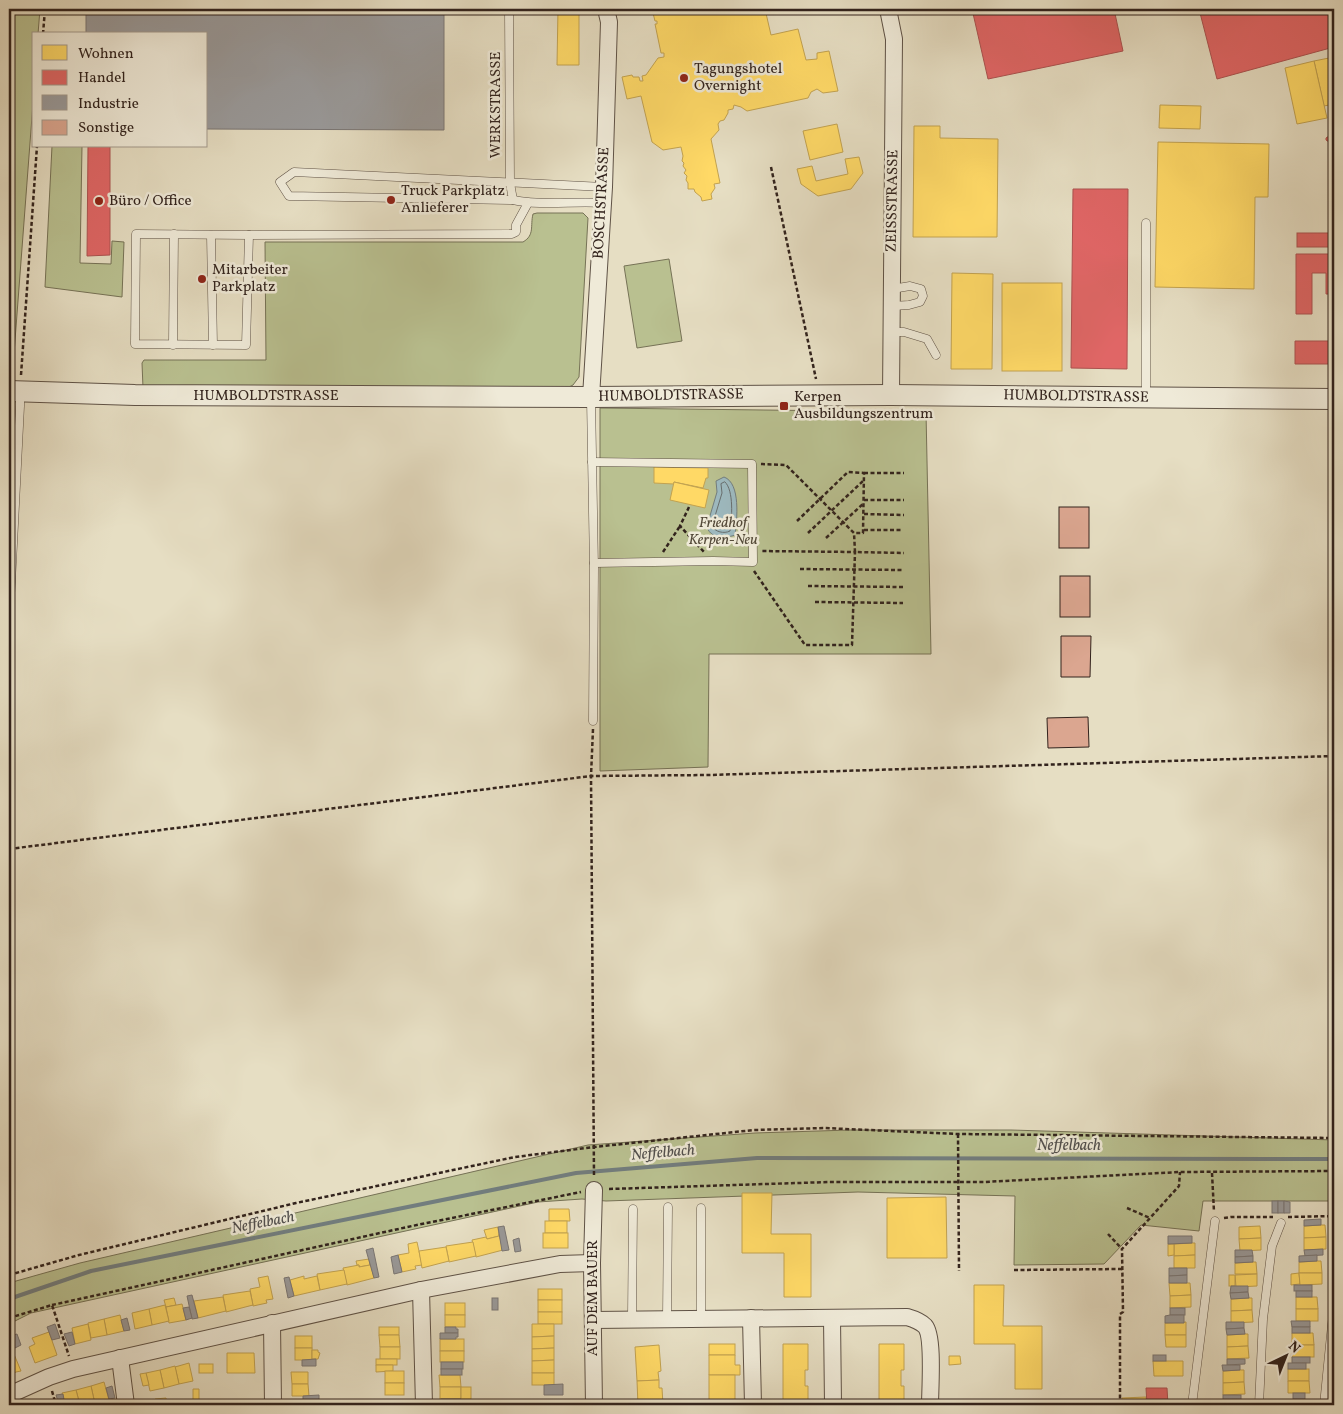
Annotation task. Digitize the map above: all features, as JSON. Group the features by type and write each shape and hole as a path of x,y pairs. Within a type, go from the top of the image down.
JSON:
{"street":[{"name":"BOSCHSTRASSE","path":"592,397 603,195 608,22 606,9"},
{"name":"ZEISSSTRASSE","path":"888,9 894,39 891,394"},
{"name":"HUMBOLDTSTRASSE","path":"14,392 145,395 592,397 891,394 1334,400"},
{"name":"AUF DEM BAUER","path":"594,1190 592,1263 594,1405"},
{"path":"9,1395 73,1369 272,1323 421,1290 560,1264 592,1263"},
{"path":"421,1290 424,1405"},
{"path":"593,1320 907,1317 917,1321 928,1332 930,1349 930,1405"},
{"path":"751,1318 753,1405"},
{"path":"832,1318 833,1405"},
{"path":"272,1323 273,1405"},
{"path":"120,1358 126,1405"}],"lane":[{"name":"WERKSTRASSE","path":"509,9 510,183 513,200"},
{"path":"294,172 510,183 603,195 580,201 528,203 513,200 289,196 280,182 294,172"},
{"path":"249,235 246,345 135,344 136,234 512,234 516,232 516,225 528,203"},
{"path":"1146,223 1146,398"},
{"path":"173,345 174,234"},
{"path":"211,235 213,345"},
{"path":"892,289 916,287 921,289 923,296 920,302 910,305 892,306"},
{"path":"891,332 904,332 926,339 936,355"},
{"path":"9,622 20,406 14,392"},
{"path":"592,397 593,721"},
{"path":"592,462 752,464 753,562 656,561 594,563"},
{"path":"668,1207 668,1319"},
{"path":"700,1319 701,1208"},
{"path":"632,1209 632,1319"},
{"path":"1192,1405 1215,1221"},
{"path":"1259,1405 1263,1319 1272,1246 1281,1223"},
{"path":"1324,1405 1334,1305"}],"path":[{"path":"44,32 45,9"},
{"path":"14,392 24,314 37,148"},
{"path":"772,167 819,394"},
{"path":"752,464 786,465 854,533 852,645 805,645 753,570 753,562"},
{"path":"797,520 848,472 904,473"},
{"path":"864,473 864,530"},
{"path":"808,533 864,480"},
{"path":"826,538 864,501 904,500"},
{"path":"656,561 680,526 689,507"},
{"path":"864,514 904,515"},
{"path":"680,526 713,561"},
{"path":"854,533 863,533 864,530 903,530"},
{"path":"752,551 904,553"},
{"path":"800,569 903,570"},
{"path":"808,586 903,587"},
{"path":"815,602 903,603"},
{"path":"593,721 595,1164"},
{"path":"9,849 592,776 719,775 1334,756"},
{"path":"9,1275 79,1255 296,1203 515,1157 754,1130 824,1128 958,1135 1334,1138"},
{"path":"958,1135 959,1271"},
{"path":"1120,1405 1120,1314 1123,1312 1122,1249 1179,1186 1180,1172"},
{"path":"1212,1172 1215,1221"},
{"path":"1127,1208 1150,1218"},
{"path":"1108,1234 1122,1249"},
{"path":"1014,1270 1122,1269"},
{"path":"9,1318 52,1305 73,1369"}],"green space":[{"path":"9,9 40,9 38,32 32,32 32,116 12,380 9,381"},
{"path":"52,148 82,148 80,263 111,264 112,241 124,242 122,297 45,287"},
{"path":"583,213 588,218 579,377 573,385 563,390 143,388 142,363 144,360 266,360 265,242 523,242 531,233 533,214"},
{"path":"669,259 682,341 637,348 624,266"},
{"name":"Friedhof Kerpen-Neu","path":"600,408 926,412 931,654 709,654 708,767 600,771"},
{"path":"850,1130 1011,1130 1334,1140 1334,1201 1203,1201 1199,1231 1141,1225 1104,1264 1014,1265 1015,1196 858,1192 606,1201 582,1199 538,1202 31,1313 9,1324 9,1283 80,1263 588,1145 755,1133"}],"water":[{"path":"724,477 733,486 737,512 735,535 722,537 711,533 707,526 717,492 716,481"}],"building: Wohnen":[{"path":"558,9 579,9 579,65 557,65"},
{"path":"652,9 765,9 771,35 798,29 806,60 817,59 817,53 829,51 838,91 823,93 817,89 811,92 808,98 747,111 734,105 733,109 728,110 724,120 720,121 718,124 719,130 711,139 720,183 714,184 715,188 711,194 712,199 702,201 694,189 688,189 681,147 663,150 652,142 641,96 627,99 622,77 632,75 633,77 639,77 640,81 643,81 642,76 646,75 658,58 664,57 664,53 661,53 655,24 657,24 657,21 655,21"},
{"path":"1334,57 1334,104 1324,106 1314,61"},
{"path":"1314,61 1327,118 1297,124 1285,68"},
{"path":"1160,105 1201,106 1200,129 1159,128"},
{"path":"837,124 843,152 810,160 803,131"},
{"path":"914,126 940,126 940,138 998,139 997,237 913,237"},
{"path":"1158,142 1269,144 1268,197 1255,197 1254,289 1155,287"},
{"path":"859,157 863,173 851,189 818,196 801,184 797,169 812,166 816,181 848,174 845,159"},
{"path":"952,273 993,274 992,369 951,369"},
{"path":"1002,283 1062,283 1062,371 1002,371"},
{"path":"654,467 708,468 708,478 706,478 703,488 674,482 674,484 654,483"},
{"path":"674,482 709,490 705,508 670,500"},
{"path":"742,1193 772,1193 771,1234 811,1234 811,1297 784,1297 784,1253 742,1253"},
{"path":"946,1197 947,1258 887,1258 887,1198"},
{"path":"549,1209 569,1209 570,1221 549,1221"},
{"path":"545,1221 567,1221 567,1233 545,1233"},
{"path":"1325,1225 1326,1237 1304,1238 1304,1226"},
{"path":"1260,1226 1261,1238 1239,1239 1239,1227"},
{"path":"498,1227 499,1236 487,1239 484,1230"},
{"path":"543,1233 568,1233 568,1248 543,1248"},
{"path":"499,1234 503,1250 476,1257 472,1240 486,1237 487,1239 499,1236"},
{"path":"1326,1237 1326,1249 1304,1250 1304,1238"},
{"path":"1261,1238 1261,1250 1240,1251 1239,1239"},
{"path":"417,1242 422,1265 415,1266 416,1269 402,1272 398,1255 409,1253 408,1244"},
{"path":"473,1242 476,1256 449,1262 446,1246"},
{"path":"1195,1243 1195,1255 1174,1256 1174,1244"},
{"path":"1168,1244 1174,1244 1174,1255 1168,1256"},
{"path":"446,1247 449,1261 422,1268 419,1251"},
{"path":"1195,1255 1195,1268 1174,1268 1174,1256"},
{"path":"369,1259 370,1265 359,1267 357,1265 356,1261"},
{"path":"1321,1261 1322,1273 1299,1273 1299,1262"},
{"path":"370,1262 374,1278 347,1285 343,1268 370,1265"},
{"path":"1256,1262 1257,1274 1235,1274 1235,1263"},
{"path":"344,1270 347,1284 320,1290 317,1274"},
{"path":"1299,1273 1300,1284 1291,1285 1291,1274"},
{"path":"1299,1273 1322,1273 1322,1284 1300,1285"},
{"path":"1257,1274 1257,1286 1236,1287 1235,1275"},
{"path":"1229,1275 1235,1275 1235,1286 1229,1286"},
{"path":"268,1276 273,1299 266,1300 267,1303 253,1306 250,1289 260,1287 258,1278"},
{"path":"304,1276 304,1279 317,1276 320,1290 294,1296 290,1280"},
{"path":"1169,1283 1190,1283 1191,1295 1170,1296"},
{"path":"974,1285 1004,1285 1003,1326 1042,1326 1042,1389 1015,1389 1015,1344 974,1344"},
{"path":"538,1289 562,1289 562,1300 538,1300"},
{"path":"250,1291 253,1305 226,1312 223,1295"},
{"path":"1191,1295 1191,1307 1170,1308 1170,1296"},
{"path":"223,1297 226,1311 198,1318 194,1301"},
{"path":"1296,1297 1317,1297 1318,1309 1296,1309"},
{"path":"174,1298 176,1305 166,1307 164,1300"},
{"path":"1252,1298 1252,1310 1231,1311 1231,1299"},
{"path":"538,1300 562,1300 562,1312 538,1312"},
{"path":"445,1303 465,1303 465,1315 445,1315"},
{"path":"182,1304 186,1320 169,1323 166,1307"},
{"path":"165,1305 169,1321 152,1325 149,1309"},
{"path":"149,1309 152,1325 135,1329 132,1313"},
{"path":"1296,1309 1318,1309 1318,1321 1296,1321"},
{"path":"1252,1310 1253,1322 1231,1323 1231,1311"},
{"path":"538,1312 562,1312 562,1324 538,1324"},
{"path":"120,1315 124,1331 107,1335 104,1319"},
{"path":"445,1315 465,1315 465,1327 445,1327"},
{"path":"104,1319 107,1335 91,1338 88,1323"},
{"path":"1186,1322 1186,1335 1165,1335 1165,1323"},
{"path":"88,1324 91,1340 75,1344 72,1328"},
{"path":"532,1324 554,1324 554,1336 532,1337"},
{"path":"379,1327 399,1327 399,1335 379,1335"},
{"path":"49,1332 57,1355 35,1363 29,1347 35,1344 32,1338"},
{"path":"1292,1333 1313,1333 1314,1345 1292,1345"},
{"path":"1248,1334 1248,1346 1227,1347 1227,1335"},
{"path":"379,1335 399,1335 400,1347 380,1347"},
{"path":"1165,1335 1186,1335 1186,1347 1166,1347"},
{"path":"295,1336 312,1336 312,1348 295,1348"},
{"path":"554,1336 554,1348 532,1349 532,1337"},
{"path":"440,1339 464,1339 464,1351 440,1351"},
{"path":"709,1344 735,1344 735,1355 709,1355"},
{"path":"783,1344 808,1344 808,1370 805,1370 805,1386 808,1386 808,1405 783,1405"},
{"path":"879,1344 904,1344 904,1370 901,1370 901,1386 904,1386 904,1405 879,1405"},
{"path":"659,1345 661,1371 658,1372 659,1380 637,1381 635,1347"},
{"path":"1292,1345 1314,1345 1314,1357 1292,1357"},
{"path":"1248,1346 1249,1358 1227,1359 1227,1347"},
{"path":"11,1347 21,1371 9,1376 9,1348"},
{"path":"380,1347 400,1347 400,1359 380,1359"},
{"path":"295,1348 312,1348 312,1360 295,1360"},
{"path":"554,1348 554,1360 532,1361 532,1349"},
{"path":"312,1350 318,1350 320,1353 318,1359 312,1359"},
{"path":"440,1351 464,1351 464,1362 440,1362"},
{"path":"227,1353 254,1353 255,1373 227,1373"},
{"path":"709,1355 735,1355 735,1365 740,1365 740,1375 709,1375"},
{"path":"949,1356 960,1356 961,1364 949,1365"},
{"path":"376,1359 397,1359 397,1365 376,1365"},
{"path":"554,1360 554,1373 532,1373 532,1361"},
{"path":"1153,1361 1183,1361 1183,1376 1154,1376"},
{"path":"189,1363 193,1381 179,1384 175,1367"},
{"path":"199,1364 213,1364 213,1373 199,1373"},
{"path":"376,1365 393,1365 393,1371 376,1372"},
{"path":"175,1366 179,1384 164,1388 160,1370"},
{"path":"1288,1369 1309,1369 1309,1381 1288,1381"},
{"path":"160,1370 164,1388 150,1391 146,1373"},
{"path":"1244,1370 1244,1382 1223,1383 1223,1371"},
{"path":"385,1371 404,1371 404,1383 385,1383"},
{"path":"291,1372 308,1372 308,1384 292,1384"},
{"path":"146,1373 149,1385 143,1386 140,1374"},
{"path":"532,1373 554,1373 554,1385 532,1385"},
{"path":"439,1375 460,1375 461,1387 440,1387"},
{"path":"709,1375 735,1375 735,1405 709,1405"},
{"path":"659,1380 659,1388 662,1388 663,1405 638,1405 637,1381"},
{"path":"1288,1381 1309,1381 1310,1393 1288,1393"},
{"path":"104,1382 109,1400 95,1404 91,1386"},
{"path":"1244,1382 1245,1394 1223,1395 1223,1383"},
{"path":"385,1383 404,1383 404,1395 385,1395"},
{"path":"292,1384 308,1384 309,1396 292,1396"},
{"path":"91,1386 95,1404 80,1405 76,1390"},
{"path":"440,1387 461,1387 461,1399 440,1399"},
{"path":"461,1387 471,1387 471,1399 461,1399"},
{"path":"193,1389 199,1389 199,1400 193,1401"},
{"path":"76,1390 80,1405 65,1405 62,1393"},
{"path":"1146,1397 1147,1405 1122,1405 1122,1398"},
{"path":"166,1398 167,1404 155,1405 155,1399"},
{"path":"535,1401 564,1401 564,1405 535,1405"}],"building: Handel":[{"path":"972,9 1114,9 1123,51 988,79"},
{"path":"1199,9 1334,9 1334,47 1217,79"},
{"path":"1329,129 1334,129 1334,152 1329,152 1329,142 1326,140 1329,136"},
{"name":"Büro / Office","path":"88,148 110,148 110,255 87,256"},
{"path":"1073,189 1128,189 1127,369 1071,368"},
{"path":"1297,233 1334,233 1334,247 1297,247"},
{"path":"1296,254 1334,254 1334,294 1326,294 1326,273 1312,273 1312,314 1296,314"},
{"path":"1329,338 1334,338 1334,364 1295,364 1295,341 1329,341"},
{"path":"1146,1388 1167,1388 1168,1405 1147,1405"}],"building: Industrie":[{"path":"86,9 444,9 444,130 208,129 208,32 86,32"},
{"path":"1272,1201 1278,1201 1278,1213 1272,1213"},
{"path":"1278,1201 1284,1201 1284,1213 1278,1213"},
{"path":"1284,1201 1290,1202 1290,1213 1284,1213"},
{"path":"1321,1219 1321,1225 1304,1226 1304,1220"},
{"path":"504,1226 509,1250 502,1251 498,1227"},
{"path":"1168,1236 1192,1236 1192,1243 1168,1244"},
{"path":"519,1238 521,1251 515,1252 513,1240"},
{"path":"373,1248 379,1277 374,1278 366,1250"},
{"path":"1323,1249 1323,1255 1305,1256 1304,1250"},
{"path":"1235,1250 1252,1250 1253,1256 1235,1257"},
{"path":"398,1255 402,1272 394,1274 391,1257"},
{"path":"1317,1255 1317,1261 1299,1262 1299,1256"},
{"path":"1253,1256 1253,1262 1235,1263 1235,1257"},
{"path":"1169,1268 1187,1268 1187,1275 1169,1276"},
{"path":"1187,1275 1187,1283 1169,1283 1169,1276"},
{"path":"289,1277 294,1296 288,1298 284,1278"},
{"path":"1294,1285 1312,1285 1312,1291 1294,1291"},
{"path":"1231,1286 1248,1286 1248,1292 1230,1293"},
{"path":"1296,1291 1312,1291 1312,1297 1296,1297"},
{"path":"1248,1292 1249,1298 1231,1299 1230,1293"},
{"path":"192,1295 198,1318 192,1319 187,1296"},
{"path":"492,1298 498,1298 498,1310 492,1310"},
{"path":"189,1307 192,1318 186,1320 183,1308"},
{"path":"1170,1308 1185,1308 1185,1315 1170,1315"},
{"path":"1184,1315 1184,1323 1165,1323 1165,1316"},
{"path":"127,1318 130,1330 124,1331 121,1320"},
{"path":"1291,1321 1310,1321 1310,1327 1292,1327"},
{"path":"1226,1322 1244,1322 1244,1328 1226,1329"},
{"path":"55,1324 60,1338 52,1340 47,1327"},
{"path":"445,1327 456,1327 458,1333 445,1333"},
{"path":"1292,1327 1310,1327 1310,1333 1292,1333"},
{"path":"1244,1328 1245,1334 1227,1335 1226,1329"},
{"path":"72,1332 75,1344 69,1346 64,1334"},
{"path":"440,1333 458,1333 458,1337 456,1339 440,1339"},
{"path":"17,1334 21,1345 15,1348 10,1336"},
{"path":"1153,1355 1166,1355 1166,1361 1153,1361"},
{"path":"1292,1357 1310,1357 1310,1363 1292,1363"},
{"path":"316,1359 316,1366 302,1366 302,1360"},
{"path":"1227,1359 1245,1359 1245,1364 1227,1365"},
{"path":"441,1362 463,1362 463,1369 441,1369"},
{"path":"1288,1363 1306,1363 1306,1369 1288,1369"},
{"path":"1222,1365 1240,1365 1240,1370 1223,1371"},
{"path":"441,1369 462,1369 462,1375 441,1375"},
{"path":"563,1384 563,1395 544,1395 544,1385"},
{"path":"112,1386 115,1398 109,1399 106,1388"},
{"path":"1293,1393 1305,1393 1305,1399 1293,1399"},
{"path":"63,1394 65,1405 59,1405 56,1395"},
{"path":"319,1395 319,1402 303,1402 303,1396"},
{"path":"1223,1395 1241,1395 1241,1401 1223,1401"},
{"path":"441,1399 461,1399 461,1405 440,1405"}],"building: Sonstige":[{"path":"1059,507 1089,507 1089,548 1059,548"},
{"path":"1060,576 1090,576 1090,617 1060,617"},
{"path":"1061,636 1091,636 1090,677 1061,677"},
{"path":"1088,717 1089,747 1048,748 1047,718"}],"waterway":[{"name":"Neffelbach","path":"9,1299 91,1271 576,1173 757,1158 1334,1159"}],"place":[{"name":"Tagungshotel Overnight","path":"684,78"},
{"name":"Truck Parkplatz Anlieferer","path":"391,200"},
{"name":"Büro / Office","path":"99,201"},
{"name":"Mitarbeiter Parkplatz","path":"202,279"},
{"name":"Kerpen Ausbildungszentrum","path":"784,406"}]}
